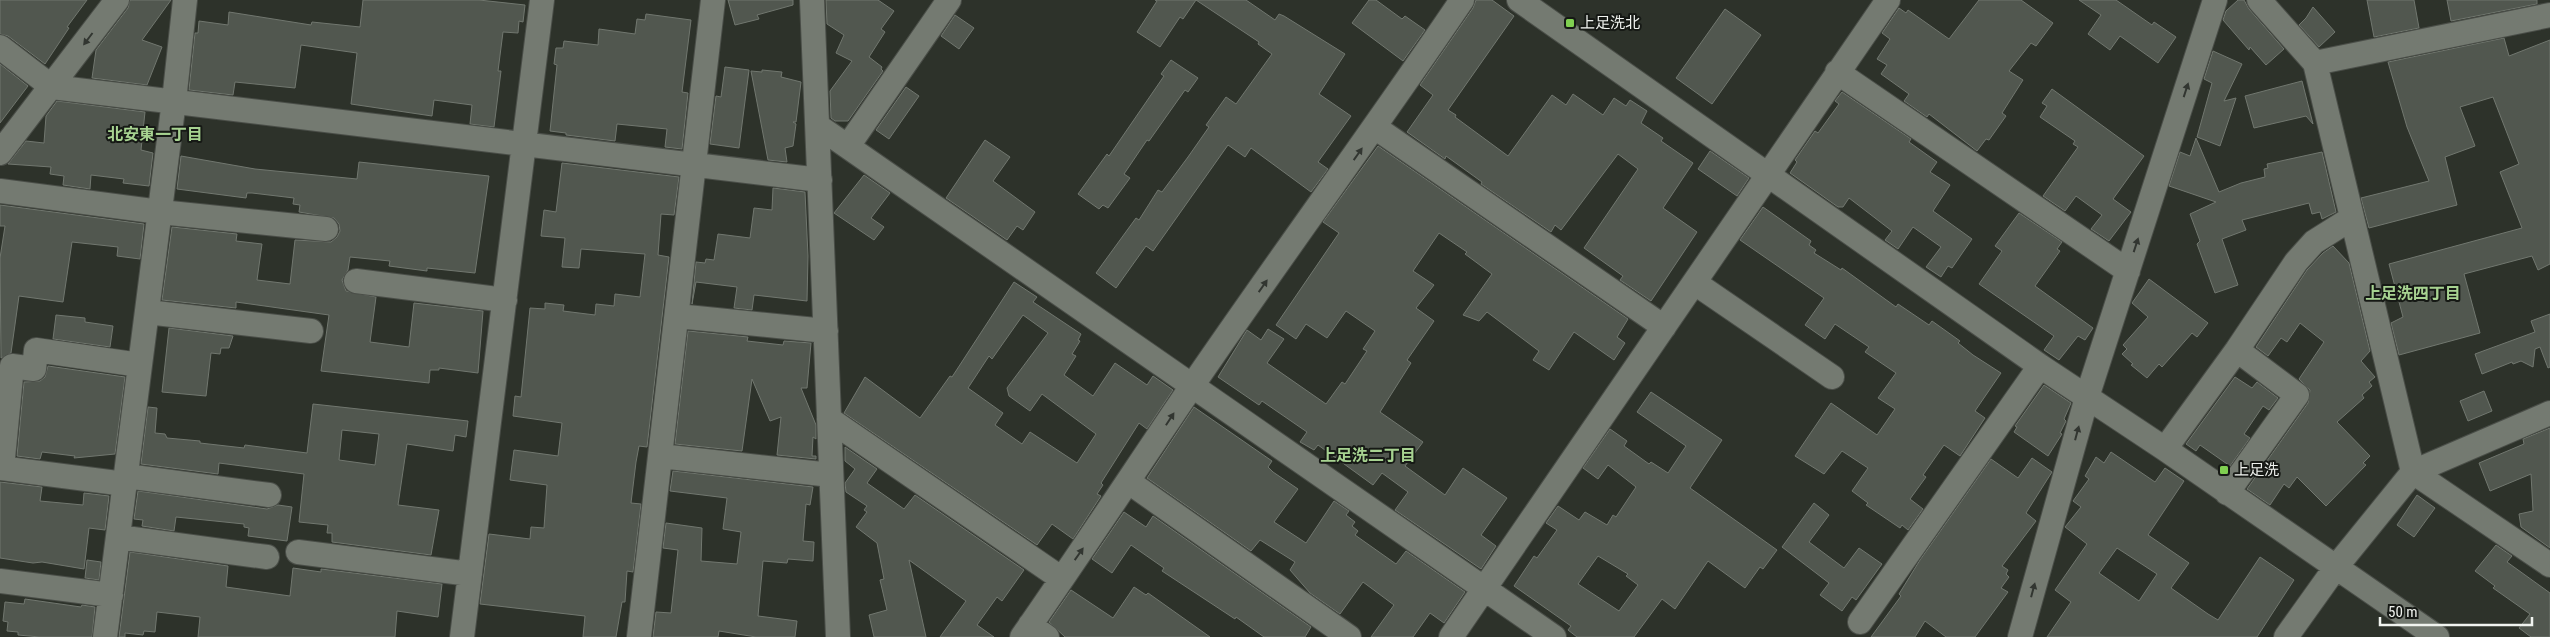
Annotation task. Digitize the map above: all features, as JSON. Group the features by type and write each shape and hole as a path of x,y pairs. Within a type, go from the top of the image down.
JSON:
{"street":[{"path":"0,153 117,0"},
{"path":"105,637 174,101 185,0"},
{"path":"462,637 542,0"},
{"path":"639,637 713,0"},
{"path":"812,0 838,637"},
{"path":"848,146 949,0"},
{"path":"1033,633 1062,579 1192,386 1376,128 1462,0"},
{"path":"1519,0 2040,366 2165,449 2437,637"},
{"path":"1451,637 1770,175 1837,72 1888,0"},
{"path":"2020,637 2087,397 2215,0"},
{"path":"2259,0 2314,63 2413,472 2550,565"},
{"path":"2314,63 2550,15"},
{"path":"0,47 52,87 820,180"},
{"path":"1837,72 2128,271"},
{"path":"818,126 1554,637"},
{"path":"1376,128 1664,327"},
{"path":"0,191 160,212 326,229"},
{"path":"2165,449 2237,350 2296,262 2314,242 2352,218"},
{"path":"356,282 505,300"},
{"path":"1695,283 1832,377"},
{"path":"147,312 311,331"},
{"path":"677,316 826,331"},
{"path":"140,365 36,350 34,369 12,366 1,468 268,494"},
{"path":"2227,493 2297,395 2237,350"},
{"path":"1860,622 2040,366"},
{"path":"2286,637 2336,567 2413,472 2550,413"},
{"path":"829,419 1062,579"},
{"path":"660,456 831,475"},
{"path":"1129,482 1349,637"},
{"path":"118,537 267,558"},
{"path":"298,552 470,574"},
{"path":"0,581 111,595"}],"building":[{"path":"0,0 87,0 67,27 69,28 45,64 8,36 0,34"},
{"path":"130,0 171,0 142,40 162,47 147,85 92,78 96,50 128,8"},
{"path":"363,0 479,0 525,5 523,22 519,21 518,33 503,32 498,71 501,71 494,127 470,124 472,105 434,100 432,116 351,104 357,53 301,45 295,88 235,82 233,95 189,90 195,33 198,33 199,21 228,25 229,12 311,25 312,22 360,27"},
{"path":"728,0 793,0 793,5 757,15 759,19 735,25"},
{"path":"826,0 878,0 894,11 881,29 885,32 869,57 882,67 883,71 848,121 835,121 831,118 830,91 852,61 836,53 844,35 827,24"},
{"path":"1155,0 1196,0 1183,19 1180,17 1160,47 1137,32 1157,1"},
{"path":"1196,0 1246,0 1275,20 1279,14 1284,16 1345,54 1319,94 1351,116 1318,162 1328,169 1311,192 1251,148 1245,157 1228,145 1153,251 1146,246 1116,288 1096,273 1136,218 1139,220 1158,190 1162,192 1188,157 1209,127 1206,125 1226,97 1236,104 1272,54 1258,44 1259,42"},
{"path":"1369,0 1376,0 1402,19 1405,16 1425,30 1403,61 1352,23"},
{"path":"1476,0 1492,0 1514,16 1448,110 1456,115 1455,117 1508,156 1552,95 1566,105 1573,94 1603,115 1614,98 1626,106 1630,100 1647,111 1641,123 1663,138 1661,141 1693,163 1663,208 1697,232 1651,301 1620,280 1623,276 1584,248 1638,169 1618,154 1561,230 1555,225 1551,232 1481,184 1482,182 1446,156 1445,159 1407,132 1433,95 1420,85 1473,8"},
{"path":"1979,0 2021,0 2053,23 2036,46 2031,43 2009,71 2023,80 2002,113 2006,116 1989,140 1986,139 1977,151 1929,114 1927,117 1904,101 1909,94 1881,74 1887,65 1877,59 1890,39 1882,33 1899,8 1906,13 1908,10 1949,39"},
{"path":"2079,0 2116,0 2152,25 2154,22 2176,37 2158,63 2120,36 2110,50 2088,34 2101,15"},
{"path":"2238,0 2244,0 2249,9 2284,49 2266,65 2250,47 2249,50 2223,20 2226,11"},
{"path":"2367,0 2414,0 2419,28 2374,37"},
{"path":"2447,0 2537,0 2537,4 2451,21"},
{"path":"2313,7 2335,32 2319,47 2299,25"},
{"path":"1725,9 1761,35 1712,104 1676,78"},
{"path":"646,14 691,20 682,92 688,93 682,149 665,147 667,129 617,124 615,141 566,135 566,133 550,131 557,65 554,64 556,48 563,48 564,41 598,45 599,29 635,34 637,19 645,20"},
{"path":"955,15 974,28 959,49 941,36"},
{"path":"2504,38 2509,56 2550,40 2550,264 2538,270 2532,256 2464,274 2480,333 2399,355 2391,323 2403,317 2389,264 2522,228 2500,172 2519,164 2493,97 2460,107 2475,146 2445,157 2457,205 2369,228 2361,198 2429,181 2407,127 2388,62"},
{"path":"2213,51 2242,64 2224,101 2236,98 2220,146 2197,137 2212,83 2204,79"},
{"path":"1171,60 1198,78 1188,92 1185,90 1149,141 1147,140 1124,174 1130,178 1108,208 1103,205 1099,209 1078,194 1107,154 1109,156 1164,76 1161,74"},
{"path":"0,64 28,86 0,123"},
{"path":"725,67 749,70 739,148 710,144 716,96 721,97"},
{"path":"762,70 782,72 781,77 801,82 796,122 793,122 796,124 793,146 785,148 787,162 768,160 751,71 762,72"},
{"path":"2302,81 2313,124 2306,116 2254,128 2245,96"},
{"path":"906,87 919,96 889,139 876,130"},
{"path":"2052,89 2144,156 2113,199 2131,212 2109,241 2091,229 2102,215 2076,196 2065,211 2043,196 2078,147 2073,144 2075,141 2040,117 2047,106 2042,103"},
{"path":"1842,92 1911,139 1909,142 1937,162 1930,172 1950,185 1933,211 1972,239 1952,268 1948,266 1941,277 1926,267 1941,247 1913,227 1898,249 1885,240 1892,231 1849,198 1843,207 1838,207 1790,173 1797,162 1795,160 1815,131 1818,133 1839,104 1835,101"},
{"path":"57,101 145,112 141,150 153,153 149,186 123,183 124,179 91,175 90,189 63,185 64,176 50,174 51,167 8,164 26,141 44,143 46,116"},
{"path":"2196,138 2219,192 2241,183 2265,177 2264,169 2268,168 2267,164 2322,152 2336,212 2322,219 2320,212 2312,214 2309,203 2242,220 2246,230 2222,239 2238,285 2215,293 2197,244 2200,241 2190,214 2216,202 2169,186 2180,152 2190,156"},
{"path":"985,140 1010,157 993,181 1035,212 1023,230 1017,226 1007,240 946,198"},
{"path":"1378,146 1628,319 1617,337 1625,343 1614,360 1574,332 1549,370 1533,360 1539,351 1487,312 1479,321 1463,315 1492,274 1465,254 1467,252 1439,233 1413,271 1434,285 1416,308 1434,321 1407,360 1411,363 1380,412 1423,442 1405,466 1445,495 1463,468 1507,498 1481,535 1496,546 1481,569 1395,510 1408,492 1382,473 1373,485 1318,445 1314,450 1300,442 1307,432 1262,401 1259,405 1218,377 1247,330 1261,340 1268,329 1284,339 1267,363 1326,404 1342,382 1345,384 1367,351 1363,349 1375,331 1346,311 1327,338 1306,324 1296,339 1276,325 1339,233 1323,222"},
{"path":"1710,151 1749,178 1737,196 1698,169"},
{"path":"181,156 255,169 357,179 359,162 489,176 475,273 427,268 427,271 389,266 390,261 350,257 348,270 342,280 346,291 376,297 370,342 409,347 414,303 483,311 478,373 439,368 439,370 430,370 429,383 321,371 329,315 236,302 236,308 162,300 172,227 237,234 236,241 262,244 257,280 290,284 295,240 331,242 340,231 339,224 334,218 299,212 300,205 293,204 294,198 247,193 246,198 177,189"},
{"path":"562,163 679,177 674,215 661,214 658,255 669,257 647,447 639,446 631,503 641,504 633,572 627,571 625,602 622,602 616,637 583,637 585,616 480,604 489,534 530,539 531,527 544,528 547,485 510,480 514,450 558,456 562,423 513,416 515,396 521,397 530,308 545,309 545,303 564,305 563,311 595,315 596,304 614,306 615,294 640,297 645,254 581,249 579,268 562,267 565,238 541,236 544,210 556,212"},
{"path":"864,175 890,193 871,218 884,227 874,240 834,213"},
{"path":"773,188 805,192 808,256 807,301 754,295 752,310 734,308 737,287 696,282 692,304 696,262 705,263 706,259 714,260 718,234 750,238 754,208 772,210"},
{"path":"0,205 144,224 140,259 117,256 118,247 72,242 63,302 19,296 11,353 1,358 0,258 5,226 0,226"},
{"path":"1763,207 1811,241 1809,245 1816,250 1814,253 1841,270 1842,268 1896,307 1898,304 1929,325 1932,321 1960,341 1958,343 1973,355 2001,373 1975,411 1985,418 1960,456 1944,445 1923,475 1926,477 1910,499 1923,509 1908,530 1902,525 1900,528 1866,505 1868,503 1852,491 1868,468 1842,451 1824,474 1795,456 1831,403 1877,435 1895,409 1878,398 1896,373 1865,352 1869,347 1835,324 1825,339 1805,325 1824,298 1740,240"},
{"path":"2019,213 2062,242 2057,249 2060,251 2035,286 2093,328 2085,340 2078,336 2059,360 2044,350 2054,336 1979,284 2002,251 1995,246"},
{"path":"2333,246 2349,263 2370,351 2361,361 2375,377 2369,382 2372,386 2362,395 2364,398 2337,422 2370,456 2363,463 2366,465 2326,506 2297,477 2289,488 2284,484 2270,505 2247,489 2308,403 2310,390 2299,379 2324,342 2300,323 2287,342 2281,338 2268,356 2256,347 2307,270 2323,253"},
{"path":"2149,279 2208,323 2197,337 2192,333 2162,367 2159,364 2147,378 2131,365 2133,364 2122,354 2127,349 2123,345 2148,317 2132,303"},
{"path":"1014,282 1037,297 1033,302 1081,334 1078,340 1080,341 1072,354 1076,356 1064,375 1093,396 1115,363 1147,385 1153,376 1173,390 1147,429 1139,423 1101,483 1103,485 1097,494 1101,496 1073,539 1052,524 1037,545 844,413 865,377 920,418 950,376 952,377","holes":["1023,315 1048,333 1007,388 1009,396 1030,411 1042,394 1096,434 1077,463 1030,432 1022,444 995,425 1003,413 968,388 989,356 992,359"]},
{"path":"2550,314 2550,367 2548,368 2540,347 2535,349 2533,367 2521,361 2513,364 2512,362 2482,374 2475,354 2535,332 2531,321"},
{"path":"56,315 85,318 85,322 113,326 110,347 53,339"},
{"path":"169,328 233,336 229,348 221,348 220,354 211,353 206,396 162,392"},
{"path":"688,331 748,337 747,341 783,345 784,341 811,343 807,388 801,388 816,425 816,439 813,437 812,456 816,456 816,459 777,455 781,417 770,421 752,379 742,451 675,444"},
{"path":"48,366 125,377 115,454 74,458 75,456 42,452 40,459 17,456 24,382 40,381 45,377"},
{"path":"2235,377 2252,388 2257,382 2278,398 2269,410 2263,406 2244,434 2250,438 2230,466 2200,445 2196,451 2186,444"},
{"path":"2044,385 2071,403 2064,419 2066,421 2060,433 2062,434 2048,456 2014,432 2017,427 2015,426"},
{"path":"2484,391 2492,411 2468,421 2460,401"},
{"path":"1651,392 1722,440 1690,488 1777,550 1763,569 1760,567 1745,588 1708,561 1675,609 1662,599 1634,637 1577,637 1568,630 1571,626 1514,586 1534,556 1537,558 1557,530 1546,523 1558,506 1579,520 1585,512 1607,525 1613,515 1616,517 1636,487 1608,465 1598,479 1583,468 1610,429 1627,441 1624,446 1649,464 1651,462 1668,473 1686,446 1637,412","holes":["1598,556 1628,574 1626,576 1638,585 1619,611 1578,584"]},
{"path":"313,404 468,421 466,437 455,435 453,451 407,444 398,505 439,510 431,555 332,542 332,533 327,533 328,525 299,522 304,474 219,463 218,474 141,464 148,407 157,408 155,433 165,434 167,438 244,448 245,445 307,453","holes":["342,430 379,434 375,465 339,460"]},
{"path":"1194,407 1272,461 1268,467 1298,489 1274,522 1306,543 1334,501 1349,511 1346,515 1355,522 1352,526 1358,531 1355,535 1396,564 1406,551 1465,592 1444,623 1430,613 1413,637 1371,637 1394,605 1363,582 1340,614 1310,593 1290,570 1295,562 1260,540 1251,551 1147,478"},
{"path":"2550,428 2550,548 2521,527 2519,514 2533,511 2531,474 2490,491 2479,463 2524,444 2523,439"},
{"path":"845,447 877,469 867,483 904,509 915,495 1024,570 1002,601 997,597 977,625 994,637 940,637 966,601 909,560 926,637 874,637 869,615 887,610 880,580 884,579 877,543 856,527 867,512 864,510 867,506 846,492 845,483 855,469 845,461"},
{"path":"2111,452 2155,482 2165,468 2184,481 2148,535 2189,563 2171,588 2208,614 2218,620 2260,557 2294,580 2257,637 2047,637 2071,602 2055,590 2087,544 2065,527 2081,507 2073,501 2089,479 2085,476 2096,457 2104,463","holes":["2117,548 2157,574 2139,601 2099,573"]},
{"path":"2032,458 2052,472 2026,513 2036,521 2002,566 2008,570 2006,574 2009,577 2001,588 2008,592 1975,637 1946,637 1925,621 1915,637 1871,637 1901,596 1899,594 1920,560 1991,459 2018,478"},
{"path":"673,471 813,487 810,505 806,504 803,541 814,542 813,561 788,559 787,563 763,561 758,616 797,621 795,637 756,637 719,631 718,637 653,637 656,612 671,613 678,550 663,548 666,523 702,528 701,561 737,564 741,532 723,529 727,498 670,491"},
{"path":"0,482 42,487 40,501 83,505 84,493 109,496 105,530 89,528 84,569 0,558"},
{"path":"138,491 267,509 278,505 292,507 287,541 248,536 249,528 244,527 244,524 176,517 174,531 142,526 143,520 134,519"},
{"path":"2417,495 2435,508 2414,537 2397,525"},
{"path":"1814,503 1829,515 1809,542 1844,568 1859,548 1882,564 1856,600 1852,597 1842,611 1820,595 1829,583 1782,547"},
{"path":"1124,512 1146,527 1153,516 1311,627 1305,637 1264,637 1236,617 1235,619 1162,571 1164,568 1131,545 1112,573 1092,559"},
{"path":"2496,545 2512,556 2507,562 2550,593 2550,637 2531,637 2519,628 2530,614 2493,588 2495,586 2475,571"},
{"path":"130,552 228,566 226,587 290,596 293,568 321,572 321,569 442,584 438,617 397,611 395,637 198,637 200,617 157,612 155,632 144,631 143,635 125,633 125,637 119,637"},
{"path":"87,560 101,562 99,580 85,578"},
{"path":"1134,587 1146,595 1148,593 1210,637 1065,637 1049,622 1071,590 1113,618"},
{"path":"25,599 81,607 82,605 95,607 92,637 40,637 18,635 18,632 7,631 8,622 3,621 5,602 24,604"}],"place":[{"name":"上足洗北","path":"1570,23"},
{"name":"上足洗","path":"2224,470"}],"district":[{"name":"北安東一丁目","path":"155,134"},
{"name":"上足洗四丁目","path":"2413,293"},
{"name":"上足洗二丁目","path":"1368,455"}]}
